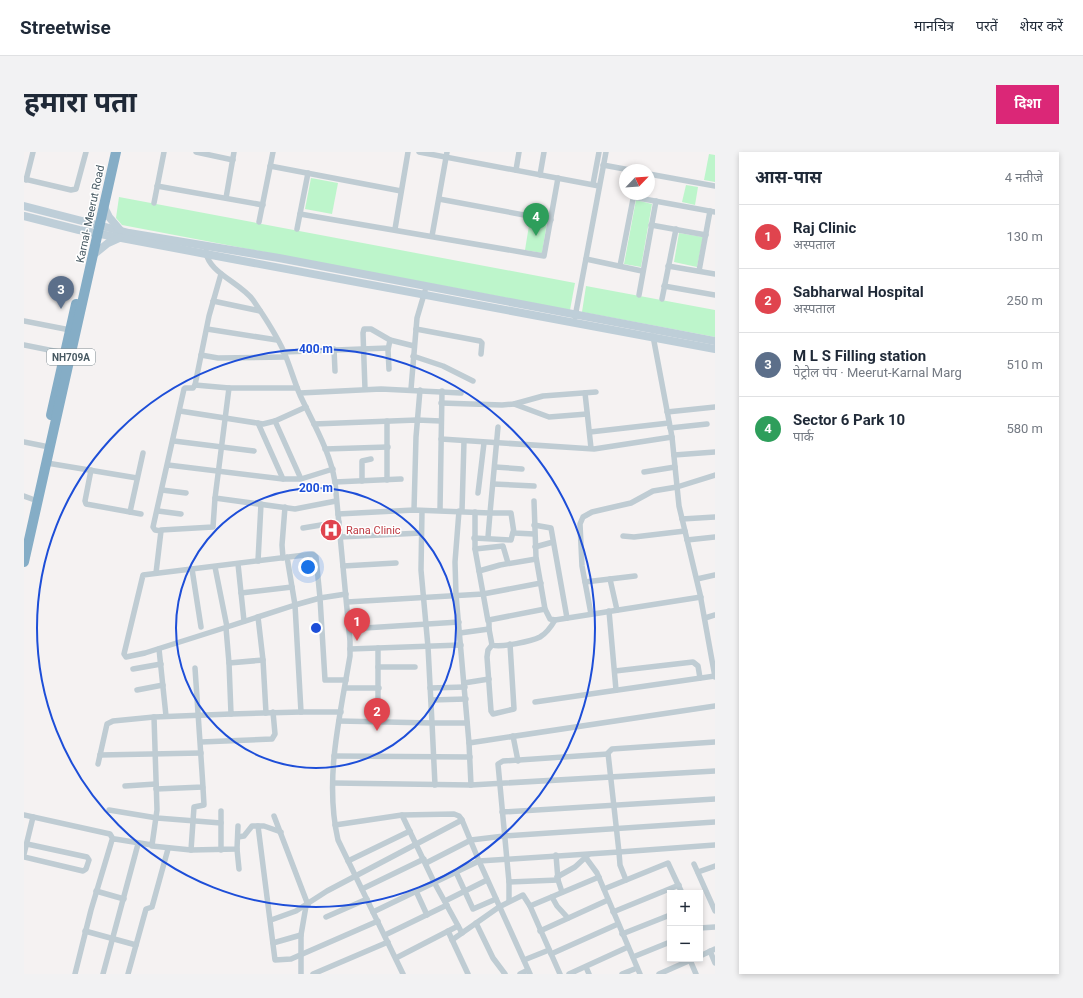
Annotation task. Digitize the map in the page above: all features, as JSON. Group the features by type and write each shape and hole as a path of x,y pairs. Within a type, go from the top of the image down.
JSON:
{"highway":[{"name":"NH709A","path":"24,534 28,497 44,446 64,353 96,229 110,152"},
{"name":"Karnal- Meerut Road","path":"24,562 93,255 96,229 104,207 116,152"}],"street":[{"path":"34,152 25,180 71,190 76,189 86,152"},
{"path":"154,203 164,152"},
{"path":"196,152 233,160"},
{"path":"226,198 234,152"},
{"path":"259,222 273,152"},
{"path":"395,229 408,152"},
{"path":"419,152 447,154 516,170 600,186"},
{"path":"516,170 519,152"},
{"path":"540,175 544,152"},
{"path":"593,184 599,152"},
{"path":"574,324 606,152"},
{"path":"432,236 447,154"},
{"path":"603,165 619,168"},
{"path":"270,166 401,191"},
{"path":"297,229 308,173"},
{"path":"655,175 715,186"},
{"path":"300,214 395,229 544,256 558,178"},
{"path":"157,186 263,205"},
{"path":"439,199 551,220"},
{"path":"620,266 633,200"},
{"path":"652,200 713,211 706,235 699,271"},
{"path":"639,295 642,271 656,201"},
{"path":"24,206 96,229"},
{"path":"104,207 120,234"},
{"path":"24,216 425,290 576,314 715,348"},
{"path":"651,225 706,235"},
{"path":"662,299 676,230"},
{"path":"93,255 120,234"},
{"path":"206,250 211,265 246,292 260,311 277,340 333,469 347,602 350,649 334,756 333,783 335,825 338,840 403,974"},
{"path":"586,259 642,271"},
{"path":"668,266 715,274"},
{"path":"195,385 213,301 221,274"},
{"path":"664,286 715,295"},
{"path":"425,290 574,324 715,341"},
{"path":"411,389 417,314 425,290"},
{"path":"213,301 260,311"},
{"path":"24,321 70,330"},
{"path":"365,389 364,348 362,334 366,328 371,329 390,340 414,346"},
{"path":"207,329 277,340"},
{"path":"416,329 480,341 482,344 481,354"},
{"path":"535,702 715,677 712,647 682,519 672,437 654,333"},
{"path":"390,340 388,348 390,368"},
{"path":"24,345 64,353"},
{"path":"201,355 218,358 334,349 388,348"},
{"path":"334,349 335,371"},
{"path":"413,356 443,366 473,381"},
{"path":"229,388 215,498 213,527 160,530 154,529 185,388 193,388 195,385 298,391 411,389 461,393"},
{"path":"414,510 417,420 420,390"},
{"path":"440,510 442,391"},
{"path":"585,392 591,448"},
{"path":"441,403 487,405 514,404 535,397 596,392"},
{"path":"514,404 549,417 587,414"},
{"path":"180,411 258,424 275,421 306,407"},
{"path":"667,412 715,407"},
{"path":"314,424 417,420 441,421"},
{"path":"275,421 301,478"},
{"path":"387,421 388,480"},
{"path":"258,424 283,479"},
{"path":"590,432 670,425 707,424"},
{"path":"488,537 498,427"},
{"path":"441,439 497,444 591,448 672,437"},
{"path":"174,441 254,451"},
{"path":"464,441 460,511 455,562 456,595 466,699 471,785"},
{"path":"24,442 44,446"},
{"path":"478,492 484,443"},
{"path":"325,449 388,447"},
{"path":"674,455 715,452"},
{"path":"130,512 143,453"},
{"path":"362,481 362,461 371,460"},
{"path":"47,463 137,478"},
{"path":"168,466 283,479 301,478 333,469"},
{"path":"495,467 522,469"},
{"path":"644,472 675,467"},
{"path":"91,470 85,501 86,504 141,514"},
{"path":"591,614 582,566 580,544 580,524 583,517 592,512 631,503 656,490 677,487 715,475"},
{"path":"335,482 401,479"},
{"path":"493,484 534,486"},
{"path":"162,490 186,494"},
{"path":"215,498 301,508 336,501"},
{"path":"534,501 536,559 545,609 550,619 555,620 701,597"},
{"path":"258,561 261,504"},
{"path":"285,507 282,545 295,605 301,712"},
{"path":"338,514 414,510 511,513 513,532 511,540 488,537 474,538"},
{"path":"158,511 181,514"},
{"path":"422,511 421,570 428,646 435,785"},
{"path":"475,512 475,549 492,645"},
{"path":"682,519 715,517"},
{"path":"303,528 339,522"},
{"path":"534,525 550,527 567,618"},
{"path":"156,573 160,530"},
{"path":"623,536 634,538 685,531"},
{"path":"513,532 534,534"},
{"path":"340,537 421,533"},
{"path":"687,540 715,537"},
{"path":"535,547 553,542"},
{"path":"475,549 503,546 508,563"},
{"path":"346,594 320,598 295,605 130,657 126,657 124,654 142,576 146,573 215,567 315,555 320,598 324,679 327,681 346,680"},
{"path":"479,571 508,563 536,559"},
{"path":"343,566 396,563"},
{"path":"238,564 244,621"},
{"path":"215,567 226,627 231,714"},
{"path":"192,569 202,627"},
{"path":"697,579 715,575"},
{"path":"585,582 636,576"},
{"path":"610,579 617,610"},
{"path":"347,602 483,594 541,583"},
{"path":"241,593 292,587"},
{"path":"488,621 491,619 545,609"},
{"path":"609,611 616,690"},
{"path":"705,618 715,615"},
{"path":"258,617 263,660 266,712"},
{"path":"510,644 513,710 493,714 491,712 487,657 488,650 492,645 510,644 541,636 555,620"},
{"path":"349,629 459,622"},
{"path":"460,633 489,629"},
{"path":"350,649 461,645"},
{"path":"378,648 378,722"},
{"path":"159,649 166,716"},
{"path":"229,663 263,660"},
{"path":"615,671 693,662 698,666 700,678"},
{"path":"133,669 161,664"},
{"path":"378,667 415,667"},
{"path":"191,850 194,806 204,805 202,752 195,668"},
{"path":"430,688 464,685 489,679"},
{"path":"137,690 163,686"},
{"path":"344,688 378,688"},
{"path":"431,700 466,699"},
{"path":"469,743 715,706"},
{"path":"98,764 107,724 113,722 166,716 266,712 340,712"},
{"path":"201,742 272,739 275,734 274,712"},
{"path":"152,846 157,818 154,717"},
{"path":"339,721 467,723"},
{"path":"513,736 518,760"},
{"path":"626,880 620,866 618,852 608,751 612,749 715,742"},
{"path":"100,755 202,752"},
{"path":"509,901 509,882 499,784 499,762 608,754"},
{"path":"334,756 470,757"},
{"path":"333,783 471,785 715,771"},
{"path":"125,786 203,788"},
{"path":"502,812 614,806 715,798"},
{"path":"109,810 157,818 221,823"},
{"path":"221,850 222,811"},
{"path":"335,825 402,815 457,814 462,820 487,880 529,972 520,974"},
{"path":"24,815 110,834 113,839 168,849 237,849"},
{"path":"402,815 434,882 462,933"},
{"path":"274,816 307,905 301,935 301,974"},
{"path":"24,854 33,817"},
{"path":"271,920 296,911 327,891 462,820"},
{"path":"362,889 471,840 504,836 715,822"},
{"path":"238,826 237,849 239,869"},
{"path":"238,837 244,836 250,827 258,826 281,832"},
{"path":"258,826 271,920 274,958 276,960 291,959 378,921"},
{"path":"348,861 410,831"},
{"path":"75,974 85,931 113,839"},
{"path":"24,857 83,871 86,869 89,860 87,857 26,844"},
{"path":"103,974 138,844"},
{"path":"373,912 479,861 556,855 588,856 618,852 715,846"},
{"path":"128,974 146,909 152,907 168,849"},
{"path":"556,855 558,878 562,892"},
{"path":"588,856 599,876 640,974"},
{"path":"509,882 558,878 588,856"},
{"path":"604,890 668,863 681,890"},
{"path":"694,864 715,911"},
{"path":"698,872 715,866"},
{"path":"456,872 473,909 496,899"},
{"path":"530,906 599,876"},
{"path":"385,936 426,915 465,891 487,880"},
{"path":"613,912 679,885"},
{"path":"416,891 426,915"},
{"path":"96,892 124,899"},
{"path":"708,895 715,892"},
{"path":"452,940 499,907 509,901 523,896 530,906 560,974"},
{"path":"552,897 557,906 568,918"},
{"path":"326,917 366,899"},
{"path":"540,931 608,900"},
{"path":"622,934 667,916"},
{"path":"476,923 493,958 505,974"},
{"path":"524,960 550,952 618,924"},
{"path":"396,958 458,926"},
{"path":"703,928 715,927"},
{"path":"85,931 136,945"},
{"path":"448,931 468,974"},
{"path":"273,943 301,935"},
{"path":"314,974 388,942"},
{"path":"633,957 667,943"},
{"path":"569,974 628,947"},
{"path":"703,954 712,950 715,963"},
{"path":"659,974 686,962"},
{"path":"692,962 696,974"},
{"path":"586,966 590,974"},
{"path":"622,974 637,968"}],"green space":[{"path":"709,154 715,155 715,182 704,180"},
{"path":"311,178 338,183 332,214 305,209"},
{"path":"686,185 698,187 695,205 682,202"},
{"path":"119,197 575,283 570,310 122,225 116,218"},
{"path":"636,200 652,204 641,267 624,264"},
{"path":"530,219 547,222 542,253 525,250"},
{"path":"679,233 703,237 697,267 674,262"},
{"path":"586,286 715,310 715,337 582,312"}],"place":[{"name":"Sector 6 Park 10","path":"536,236"},
{"name":"M L S Filling station","path":"61,309"},
{"name":"Rana Clinic","path":"331,530"},
{"name":"Raj Clinic","path":"357,641"},
{"name":"Sabharwal Hospital","path":"377,731"}]}
